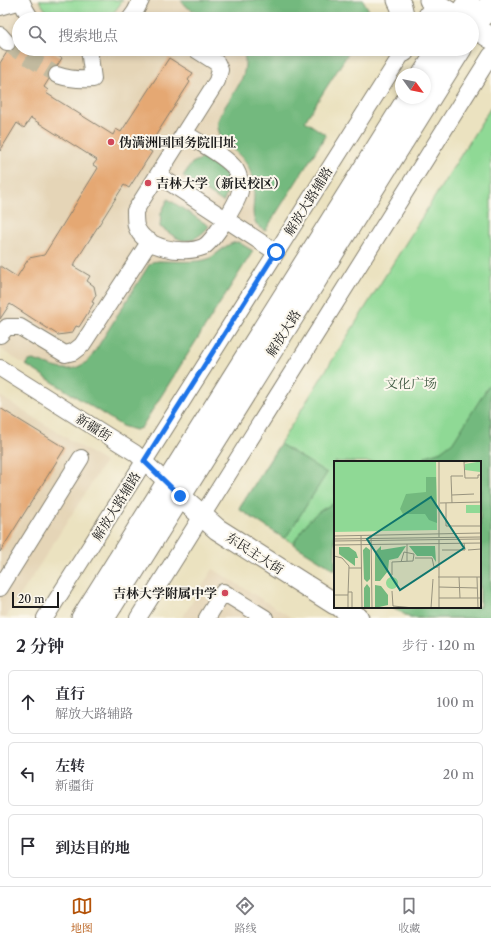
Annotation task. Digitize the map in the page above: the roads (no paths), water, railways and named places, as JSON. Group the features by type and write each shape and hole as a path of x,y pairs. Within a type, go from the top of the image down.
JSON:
{"main road":[{"path":"398,0 402,12"},
{"path":"469,0 469,12"},
{"path":"479,15 491,2"},
{"path":"431,5 444,12"},
{"path":"427,68 435,56"},
{"name":"解放大路","path":"82,618 174,489 457,56"},
{"name":"解放大路","path":"104,618 174,489 404,104"},
{"name":"东民主大街","path":"174,489 217,529 334,603"},
{"path":"342,608 358,618"}],"street":[{"path":"0,7 21,0 27,12"},
{"path":"138,618 491,55"},
{"path":"57,74 66,78 93,79 90,56"},
{"path":"184,133 228,162 235,169 240,179 240,191 235,204 215,235 205,246 192,250 165,248 142,236 136,226 135,211 158,175 184,133 217,81 220,70 217,63 206,56"},
{"name":"解放大路辅路","path":"45,618 401,56"},
{"path":"158,175 276,252"},
{"path":"0,335 7,327 20,327 65,354 73,352 82,346 150,241"},
{"name":"新疆街","path":"0,368 135,453 174,489"},
{"path":"0,588 81,458"},
{"path":"207,618 223,592 265,618"}],"tunnel":[{"path":"7,43 12,47"},
{"path":"26,56 57,75"}],"place":[{"name":"伪满洲国国务院旧址","path":"111,142"},
{"name":"吉林大学（新民校区）","path":"148,183"},
{"name":"吉林大学附属中学","path":"225,593"}],"park label":[{"name":"文化广场","path":"411,383"}]}
